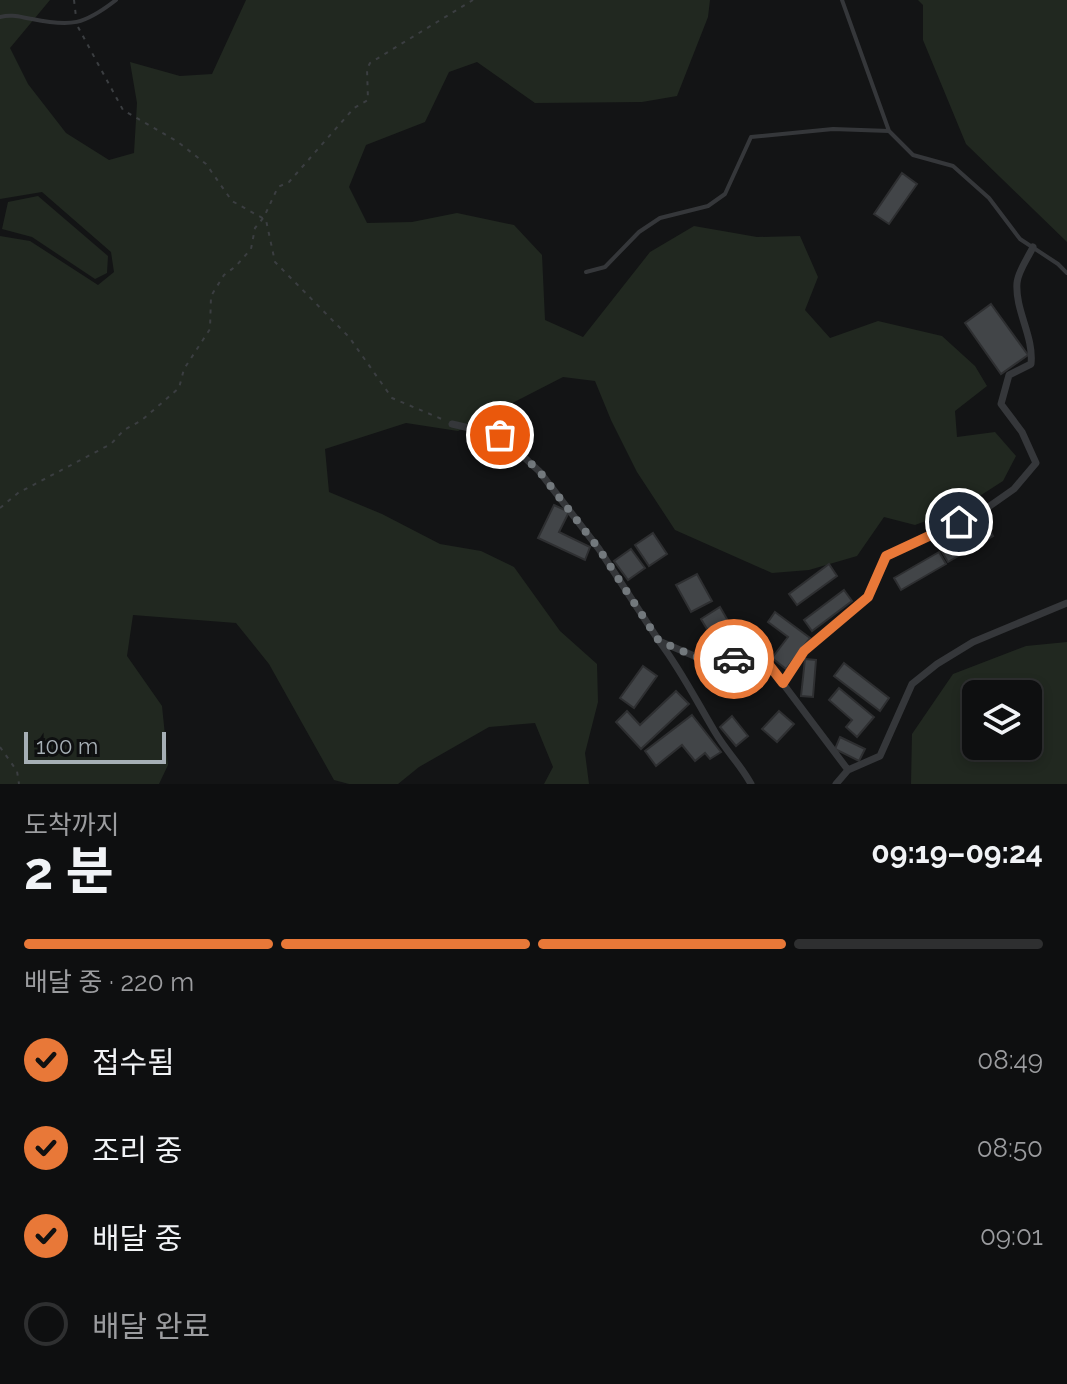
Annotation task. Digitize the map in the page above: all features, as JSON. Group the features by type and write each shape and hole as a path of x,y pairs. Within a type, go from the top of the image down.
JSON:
{"street":[{"path":"783,683 804,651 868,597 886,556 984,510 1014,489 1036,463 1022,432 1001,404 1009,375 1031,364 1033,349 1019,307 1017,280 1033,247"},
{"path":"452,424 500,435 539,471 599,549 751,784"},
{"path":"836,784 848,770 880,756 912,684 937,664 973,642 1067,603"},
{"path":"659,641 706,661 763,657 848,770"}],"lane":[{"path":"0,17 11,15 54,24 76,24 93,18 116,0"},
{"path":"842,0 889,131 913,155 953,166 989,198 1020,239 1067,273"},
{"path":"586,272 605,267 639,232 660,218 708,206 725,194 751,137 833,129 889,131"}],"path":[{"path":"74,0 76,24 84,43 123,110 178,142 206,164 232,201 266,220 275,262 349,337 392,398 452,424"},
{"path":"0,508 18,493 111,444 179,388 184,369 210,329 211,296 224,275 251,249 255,228 278,187 289,182 354,108 368,100 367,69 370,63 473,0"},
{"path":"0,747 17,771 19,784"}],"shaded area":[{"path":"0,0 50,0 10,48 28,84 66,133 109,160 134,153 137,103 130,62 180,76 212,74 246,0 710,0 708,17 677,96 642,102 535,103 477,62 449,72 425,122 366,145 349,187 367,223 412,222 457,213 514,225 542,255 545,320 583,337 650,252 694,226 757,237 800,236 818,277 805,310 830,338 878,321 942,336 975,366 987,386 955,411 957,437 995,432 1016,456 1003,481 961,508 915,525 884,517 857,556 809,570 772,573 675,530 637,472 595,381 563,377 458,431 406,423 325,449 329,492 382,514 440,544 481,551 514,567 560,631 597,664 598,702 585,753 589,784 544,784 553,767 535,723 489,727 419,767 398,784 349,784 334,780 269,664 236,623 133,615 127,656 162,706 168,765 159,784 0,784 0,236 30,241 98,285 114,272 111,252 42,192 0,199"},
{"path":"918,0 1067,0 1067,242 966,144 923,40 923,5"},
{"path":"38,196 108,256 107,273 95,279 32,237 2,229 8,202"},
{"path":"1067,642 1067,784 911,784 912,734 953,674 1026,646"}],"building":[{"path":"902,173 917,184 889,224 874,214"},
{"path":"991,304 1028,355 1001,374 965,323"},
{"path":"554,505 569,512 559,532 590,547 585,560 538,538"},
{"path":"986,523 993,536 948,562 941,550"},
{"path":"653,533 667,554 649,566 635,545"},
{"path":"631,549 645,568 628,580 614,561"},
{"path":"939,552 946,564 901,590 894,578"},
{"path":"829,564 837,576 797,605 789,594"},
{"path":"697,574 712,601 691,612 676,585"},
{"path":"844,590 852,601 812,631 804,620"},
{"path":"720,607 742,645 723,656 701,619"},
{"path":"775,612 810,638 786,669 772,658 788,637 768,622"},
{"path":"805,659 816,660 813,697 801,696"},
{"path":"844,663 889,698 880,711 834,676"},
{"path":"643,666 657,676 634,708 620,698"},
{"path":"839,688 874,717 857,737 846,727 852,720 829,700"},
{"path":"676,691 689,704 641,749 616,722 627,711 640,725"},
{"path":"779,711 794,724 777,742 762,729"},
{"path":"692,715 721,752 710,759 705,753 695,761 682,745 656,766 645,751"},
{"path":"732,716 748,736 736,746 720,727"},
{"path":"840,737 865,749 859,761 835,749"}],"way so far":[{"path":"500,435 539,471 599,549 659,641 706,661 734,659"}],"route":[{"path":"734,659 763,657 783,683 804,651 868,597 886,556 959,522"}]}
